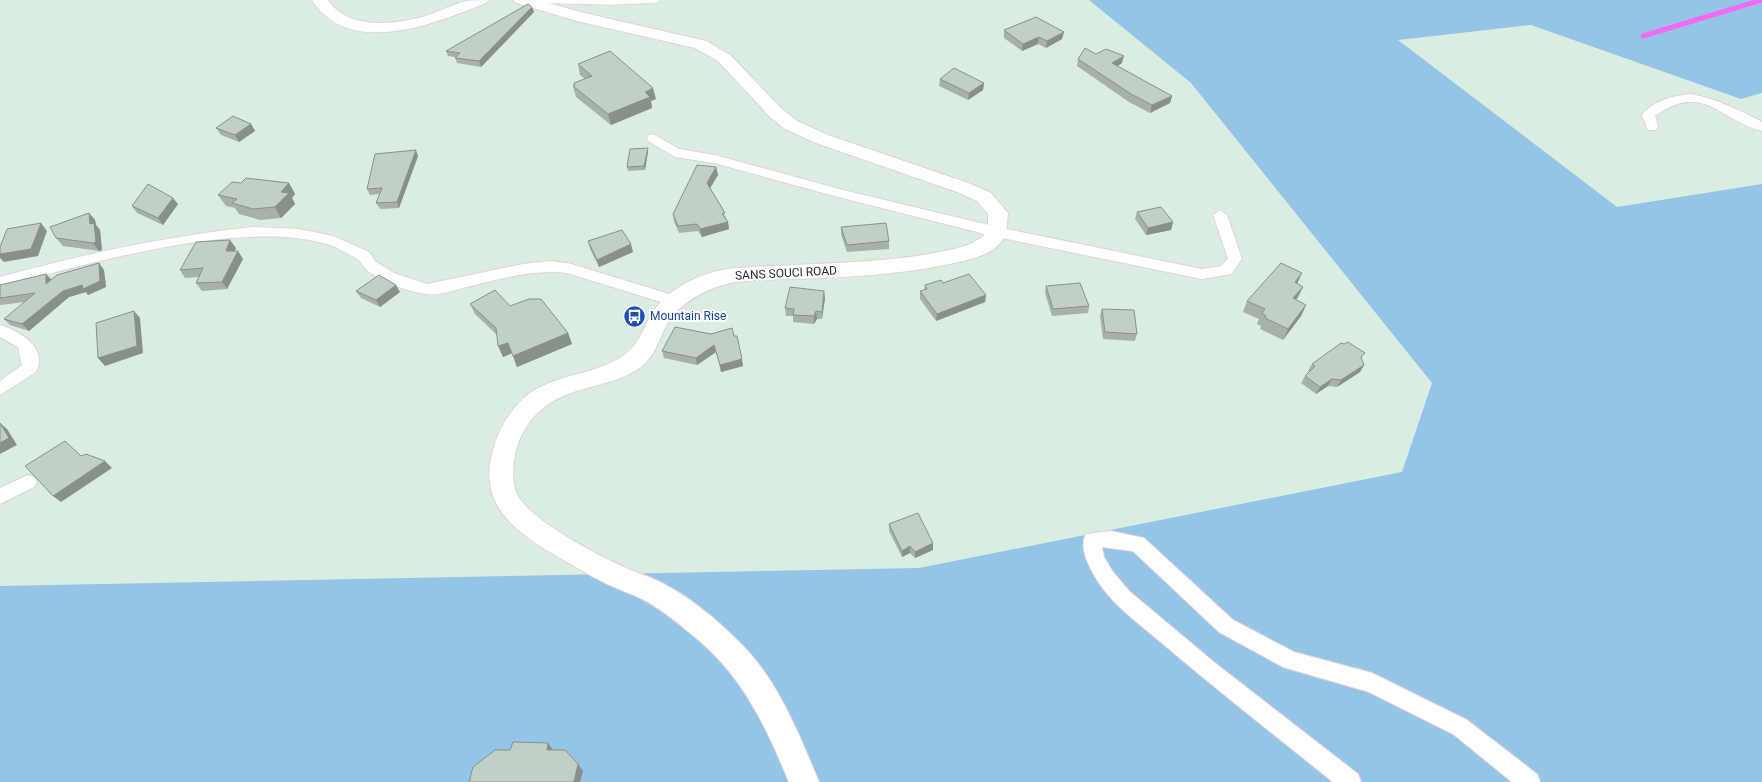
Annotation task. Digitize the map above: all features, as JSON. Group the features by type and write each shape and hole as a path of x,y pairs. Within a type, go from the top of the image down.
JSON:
{"main road":[{"path":"320,0 336,17 348,23 388,27 430,20 481,0"},
{"path":"522,0 700,44 724,58 776,113 791,125 822,139 984,197 998,213 998,232"},
{"name":"SANS SOUCI ROAD","path":"804,782 754,678 730,650 657,594 606,571 530,526 509,505 500,484 501,462 506,442 515,424 529,406 556,390 629,364 640,356 664,312 674,301 709,281 733,275 895,267 935,261 976,249 988,243 998,232"}],"street":[{"path":"1652,127 1648,116 1660,105 1676,98 1698,98 1762,127"},
{"path":"653,138 675,153 715,159 842,194 998,232 1183,272 1215,274 1226,270 1235,259 1220,215"},
{"path":"0,282 78,261 188,238 253,232 300,234 328,239 364,256 371,266 389,277 428,289 523,269 549,266 568,268 674,301"},
{"path":"0,331 22,340 30,353 30,368 0,389"},
{"path":"0,497 28,482"},
{"path":"1350,782 1208,670 1122,597 1106,578 1095,558 1092,540 1111,539 1138,544 1226,626 1290,660 1372,683 1460,727 1529,782"}],"lane":[{"path":"522,0 612,2 656,0"}],"shaded area":[{"path":"1089,0 1762,0 1762,93 1741,99 1531,25 1398,40 1617,207 1762,184 1762,782 0,782 0,586 919,568 1402,472 1432,383 1191,83"}],"building":[{"path":"528,4 532,7 479,61 455,58 460,53 446,51"},
{"path":"1036,17 1064,32 1047,41 1039,37 1023,44 1004,30"},
{"path":"1085,48 1096,54 1106,49 1124,56 1112,63 1172,96 1152,105 1131,94 1078,59"},
{"path":"610,51 653,88 645,92 650,97 608,114 573,86 575,85 574,83 592,76 578,64"},
{"path":"954,68 984,83 969,93 940,79"},
{"path":"233,116 251,124 235,135 216,128"},
{"path":"648,148 644,166 627,167 630,149"},
{"path":"416,150 397,202 376,203 382,188 367,189 375,154"},
{"path":"697,165 716,167 707,183 725,213 722,214 728,222 700,229 697,224 678,226 673,214"},
{"path":"246,178 289,183 281,192 289,193 275,207 253,209 232,203 237,199 218,195 232,182 241,183"},
{"path":"148,184 173,198 158,218 132,206"},
{"path":"1161,207 1173,222 1148,228 1137,212"},
{"path":"89,213 90,224 94,223 96,242 56,238 50,227"},
{"path":"41,223 31,249 0,254 0,247 7,229"},
{"path":"886,223 889,241 847,245 841,227"},
{"path":"622,230 631,244 597,260 588,241"},
{"path":"230,240 226,251 238,251 222,282 196,283 203,268 180,270 196,242"},
{"path":"99,263 100,281 83,289 82,285 63,291 22,324 4,319 35,293 0,298 0,285 46,274 46,284 57,275"},
{"path":"1281,263 1302,273 1295,282 1303,287 1293,298 1306,305 1288,329 1265,318 1266,316 1262,313 1265,309 1247,301"},
{"path":"969,274 986,295 937,314 920,291 927,289 925,285 941,280 943,283"},
{"path":"379,275 396,285 376,300 356,291"},
{"path":"1080,283 1089,306 1053,309 1046,286"},
{"path":"790,287 824,291 822,312 816,311 814,316 793,315 794,309 785,308"},
{"path":"495,290 510,306 529,299 541,299 568,333 513,356 508,343 498,346 496,328 470,304"},
{"path":"1102,309 1134,310 1137,334 1105,332"},
{"path":"134,311 137,346 98,358 96,323"},
{"path":"675,327 711,334 732,328 734,336 737,336 742,359 720,365 714,345 696,358 662,351"},
{"path":"1348,342 1365,353 1361,357 1364,365 1341,380 1332,379 1320,387 1305,376 1315,366 1312,364 1341,343"},
{"path":"0,423 9,438 0,443"},
{"path":"65,441 81,456 86,454 105,461 53,496 25,466"},
{"path":"918,513 933,543 915,552 910,546 902,551 889,524"},
{"path":"513,742 548,743 547,750 565,750 578,764 574,782 469,782 473,767 495,750 510,750"}],"waterway":[{"path":"1643,36 1762,0"}],"place":[{"name":"Mountain Rise","path":"634,316"}]}
